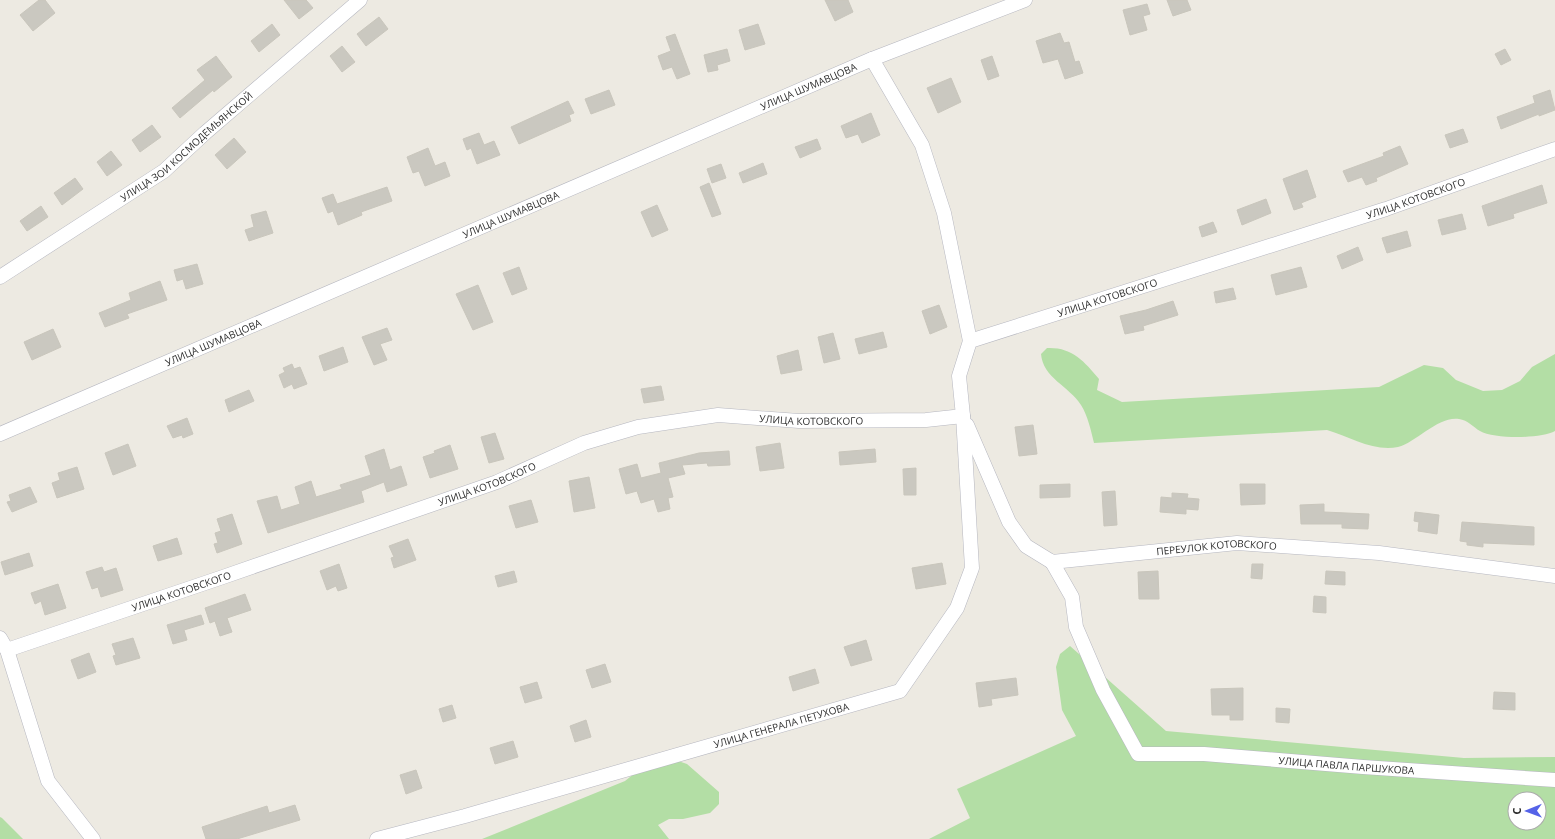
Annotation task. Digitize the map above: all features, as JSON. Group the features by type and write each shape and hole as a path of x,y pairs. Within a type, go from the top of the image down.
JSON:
{"street":[{"name":"УЛИЦА ЗОИ КОСМОДЕМЬЯНСКОЙ","path":"0,277 164,171 205,133 360,0"},
{"name":"УЛИЦА ШУМАВЦОВА","path":"0,434 872,59 1025,0"},
{"path":"872,59 922,145 944,213 970,341 959,376 963,416 1009,522 1026,546 1052,562"},
{"name":"УЛИЦА КОТОВСКОГО","path":"970,341 1378,211 1555,149"},
{"name":"УЛИЦА КОТОВСКОГО","path":"4,644 220,578 497,482 584,443 638,427 718,415 799,421 926,420 963,416"},
{"name":"УЛИЦА ГЕНЕРАЛА ПЕТУХОВА","path":"377,839 465,816 900,691 957,608 972,568 963,416"},
{"name":"ПЕРЕУЛОК КОТОВСКОГО","path":"1052,562 1237,543 1379,553 1555,576"},
{"name":"УЛИЦА ПАВЛА ПАРШУКОВА","path":"1052,562 1072,597 1076,627 1102,690 1138,754 1204,754 1371,768 1555,780"},
{"path":"4,644 48,780 93,839"}],"green space":[{"path":"1047,348 1064,350 1077,356 1099,379 1097,390 1122,402 1379,387 1424,365 1443,368 1456,380 1483,391 1502,390 1520,381 1532,367 1555,354 1555,431 1548,434 1529,437 1496,436 1480,431 1468,422 1459,419 1451,419 1435,425 1405,444 1398,447 1389,448 1371,446 1327,430 1094,443 1081,405 1070,392 1051,376 1046,369 1041,354"},
{"path":"1070,646 1166,731 1464,758 1555,757 1555,839 929,839 970,818 957,789 1076,736 1062,710 1056,667 1060,654"},
{"path":"675,760 687,764 719,792 719,804 710,813 683,819 669,819 658,825 669,839 482,839 625,781 645,765"},
{"path":"0,817 2,818 23,839 0,839"}],"building":[{"path":"39,0 45,0 55,13 33,31 20,15"},
{"path":"284,0 306,0 313,8 299,19"},
{"path":"825,0 848,0 853,12 835,21"},
{"path":"1167,0 1187,0 1191,10 1173,16"},
{"path":"1147,4 1150,14 1143,16 1147,30 1130,35 1123,10"},
{"path":"379,17 388,29 366,46 357,34"},
{"path":"272,24 280,35 259,52 251,41"},
{"path":"758,24 765,44 745,50 739,30"},
{"path":"1060,33 1064,43 1069,42 1075,62 1079,61 1083,73 1065,79 1058,59 1043,63 1036,41"},
{"path":"675,34 690,74 677,79 672,67 663,70 658,56 671,51 666,37"},
{"path":"342,46 355,62 342,72 330,56"},
{"path":"727,49 730,61 717,65 718,70 708,72 704,55"},
{"path":"1505,49 1511,60 1501,65 1495,54"},
{"path":"216,56 232,77 214,92 213,90 180,118 172,108 205,80 197,70"},
{"path":"992,56 999,76 988,80 981,60"},
{"path":"951,78 961,102 938,113 927,88"},
{"path":"609,90 615,105 591,114 585,99"},
{"path":"1550,90 1555,110 1539,116 1539,114 1501,129 1497,117 1535,103 1533,96"},
{"path":"568,101 574,113 569,115 571,121 519,144 511,127"},
{"path":"871,113 880,135 862,143 858,134 846,138 841,126"},
{"path":"152,125 161,137 140,152 132,140"},
{"path":"1463,129 1468,142 1450,148 1445,135"},
{"path":"479,133 484,145 494,141 500,155 477,164 471,148 467,150 463,139"},
{"path":"234,138 246,152 227,169 215,155"},
{"path":"817,139 821,149 800,158 795,147"},
{"path":"1400,146 1408,164 1376,178 1377,181 1366,185 1362,177 1348,182 1343,171 1384,156 1383,153"},
{"path":"428,148 435,166 445,162 450,176 425,186 419,171 413,173 407,157"},
{"path":"111,151 122,165 107,176 97,162"},
{"path":"763,163 767,174 743,183 739,173"},
{"path":"721,164 726,178 712,183 707,169"},
{"path":"1307,170 1316,197 1301,203 1303,207 1294,210 1283,179"},
{"path":"75,178 83,189 62,205 54,193"},
{"path":"709,183 721,214 712,217 700,187"},
{"path":"1542,185 1547,203 1513,214 1514,218 1488,226 1482,206"},
{"path":"387,187 392,201 361,212 362,215 338,225 333,211 328,213 322,198 333,194 337,204"},
{"path":"1266,199 1271,213 1242,225 1237,210"},
{"path":"657,205 668,230 652,237 641,212"},
{"path":"41,206 48,217 27,231 20,221"},
{"path":"266,211 273,233 249,241 245,230 254,227 251,215"},
{"path":"1462,214 1466,229 1442,235 1438,220"},
{"path":"1213,222 1217,232 1202,237 1199,227"},
{"path":"1407,231 1411,246 1387,253 1382,238"},
{"path":"1358,247 1363,260 1342,269 1337,256"},
{"path":"197,264 203,284 186,289 183,279 177,281 174,270"},
{"path":"519,267 527,289 512,295 503,273"},
{"path":"1301,267 1307,287 1276,295 1271,275"},
{"path":"160,281 167,300 127,314 129,318 105,327 99,313 131,300 129,293"},
{"path":"478,285 493,322 473,330 456,294"},
{"path":"1233,288 1236,299 1216,303 1214,292"},
{"path":"1173,301 1178,315 1143,326 1144,330 1125,334 1120,316 1146,310"},
{"path":"939,305 947,327 930,334 922,311"},
{"path":"387,328 392,340 380,344 387,360 374,365 362,337"},
{"path":"53,329 61,347 32,360 24,342"},
{"path":"883,332 887,347 859,354 855,339"},
{"path":"833,333 840,359 824,363 818,337"},
{"path":"343,347 348,362 324,371 319,356"},
{"path":"798,350 802,370 781,374 777,356"},
{"path":"292,364 294,369 300,367 307,384 294,389 292,384 284,388 279,375 285,372 283,368"},
{"path":"661,386 664,400 644,403 641,389"},
{"path":"249,390 254,401 229,412 225,400"},
{"path":"187,418 193,434 183,438 182,435 173,438 167,426"},
{"path":"1033,425 1037,454 1019,456 1015,427"},
{"path":"495,433 504,459 489,463 481,437"},
{"path":"780,443 784,468 760,471 756,447"},
{"path":"128,444 136,466 113,475 105,453"},
{"path":"450,445 458,469 430,478 423,457 435,453 434,451"},
{"path":"384,449 390,470 401,466 407,485 387,492 384,482 361,491 364,502 268,533 257,501 277,496 281,510 300,504 295,487 311,481 316,497 342,489 340,485 371,475 365,456"},
{"path":"875,449 876,462 840,465 839,452"},
{"path":"729,451 730,465 708,466 707,463 682,465 685,474 668,478 673,497 668,498 670,509 658,512 654,499 641,503 637,491 626,494 619,469 637,464 641,478 661,473 659,463 699,453"},
{"path":"77,467 84,489 57,498 52,483 60,480 58,473"},
{"path":"916,468 916,495 904,495 903,469"},
{"path":"589,477 595,508 574,512 569,481"},
{"path":"1070,484 1070,497 1040,498 1040,485"},
{"path":"1240,484 1265,484 1265,504 1241,505"},
{"path":"30,487 37,502 12,512 7,502 11,501 9,495"},
{"path":"1115,491 1117,525 1104,526 1102,492"},
{"path":"1172,493 1188,494 1187,498 1199,499 1198,510 1186,509 1186,514 1160,512 1161,497 1172,498"},
{"path":"531,500 538,522 516,528 509,506"},
{"path":"1324,504 1324,512 1369,514 1368,529 1342,528 1342,524 1301,524 1300,505"},
{"path":"1415,512 1439,515 1437,534 1418,531 1419,522 1414,521"},
{"path":"232,514 242,544 217,553 214,544 218,543 215,533 221,531 217,519"},
{"path":"1462,522 1534,527 1534,545 1483,543 1483,547 1467,545 1467,542 1460,541"},
{"path":"177,538 182,554 158,561 153,546"},
{"path":"408,539 416,560 394,568 391,558 394,557 389,546"},
{"path":"29,553 33,566 5,575 1,562"},
{"path":"942,563 946,584 916,589 912,568"},
{"path":"339,564 347,588 338,591 336,586 327,590 320,571"},
{"path":"1252,564 1263,564 1262,579 1251,578"},
{"path":"102,567 104,572 116,568 123,590 101,597 98,587 92,589 86,572"},
{"path":"514,571 517,582 498,587 495,576"},
{"path":"1158,571 1159,599 1139,599 1138,572"},
{"path":"1326,571 1345,572 1345,585 1325,584"},
{"path":"58,584 66,608 45,615 41,601 35,604 31,593"},
{"path":"245,594 251,610 227,618 232,632 220,636 215,621 210,623 205,608"},
{"path":"1314,596 1326,597 1326,613 1313,612"},
{"path":"201,615 204,624 184,630 187,640 173,644 167,625"},
{"path":"133,638 140,658 116,665 113,656 116,655 112,644"},
{"path":"866,640 872,660 851,666 844,647"},
{"path":"89,653 96,672 78,679 71,660"},
{"path":"605,664 611,682 592,688 586,670"},
{"path":"815,669 819,683 793,691 789,677"},
{"path":"1016,678 1018,695 991,699 992,705 979,707 976,683"},
{"path":"537,682 542,698 525,703 520,687"},
{"path":"1243,688 1243,720 1230,720 1230,715 1212,715 1211,689"},
{"path":"1494,692 1515,693 1515,710 1493,709"},
{"path":"452,705 456,718 443,722 439,709"},
{"path":"1276,708 1290,709 1289,723 1276,722"},
{"path":"586,720 591,737 575,742 570,726"},
{"path":"513,741 518,757 495,764 490,748"},
{"path":"416,770 422,788 406,794 400,775"},
{"path":"295,805 300,820 237,839 206,839 202,827 267,806 269,813"}]}
